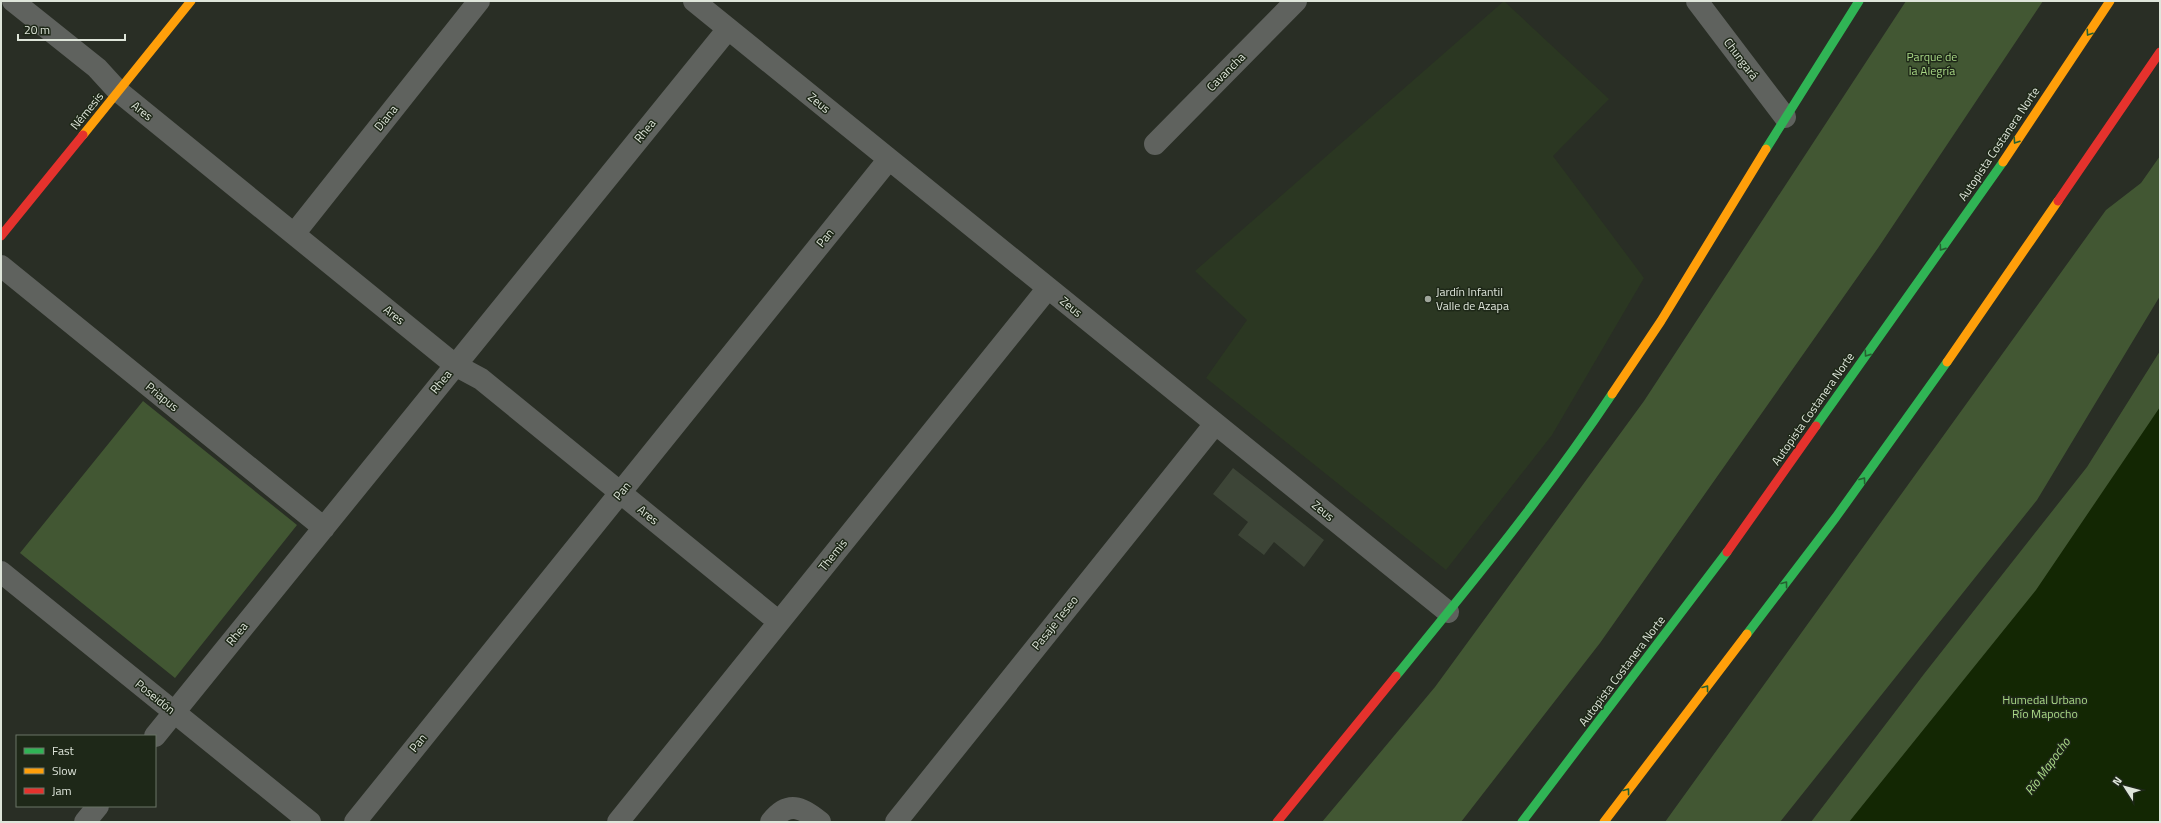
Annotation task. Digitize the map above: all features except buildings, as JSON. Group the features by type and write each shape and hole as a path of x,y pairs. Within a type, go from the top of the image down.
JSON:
{"main road":[{"name":"Némesis","path":"1,236 191,1"},
{"path":"1277,822 1520,524 1622,382 1785,117 1859,1"},
{"name":"Autopista Costanera Norte","path":"1522,822 1705,582 1998,169 2110,1"},
{"path":"1604,822 1775,598 1914,410 2160,52"}],"street":[{"name":"Ares","path":"13,1 97,68 118,91 455,365 481,379 779,622"},
{"name":"Diana","path":"294,234 479,1"},
{"name":"Zeus","path":"694,1 1448,612"},
{"name":"Cavancha","path":"1156,144 1296,1"},
{"name":"Chungará","path":"1697,1 1785,117"},
{"name":"Rhea","path":"156,735 728,29"},
{"name":"Pan","path":"354,822 889,159"},
{"name":"Priapus","path":"1,266 324,528"},
{"name":"Themis","path":"618,822 1048,288"},
{"name":"Pasaje Teseo","path":"896,822 1215,424"},
{"name":"Poseidón","path":"4,581 174,712 310,822"},
{"path":"85,822 97,807"},
{"path":"771,822 782,811 791,808 806,811 820,822"}],"shaded area":[{"name":"Jardín Infantil Valle de Azapa","path":"1504,1 1609,99 1553,156 1644,278 1552,435 1446,570 1206,378 1247,320 1195,271"}],"green space":[{"name":"Parque de la Alegría","path":"1906,1 2043,1 1878,248 1600,643 1461,822 1322,822 1435,687 1644,401"},
{"path":"2160,156 2160,296 2037,500 1780,822 1665,822 2106,210 2141,183"},
{"name":"Humedal Urbano Río Mapocho","path":"2160,351 2160,822 1811,822 1924,674 2087,467"},
{"path":"143,401 297,525 175,678 20,553"}],"water":[{"name":"Humedal Urbano Río Mapocho","path":"2160,407 2160,822 1849,822 2036,590"}],"traffic: fast":[{"path":"1766,149 1859,1"},
{"path":"1816,426 2003,162"},
{"path":"1747,634 1836,517 1947,362"},
{"path":"1396,676 1535,502 1612,394"},
{"path":"1522,822 1727,552"}],"traffic: slow":[{"path":"83,135 191,1"},
{"path":"2003,162 2110,1"},
{"path":"1612,394 1661,321 1766,149"},
{"path":"1947,362 2058,201"},
{"path":"1604,822 1747,634"}],"traffic: jam":[{"path":"2058,201 2160,52"},
{"path":"1,236 83,135"},
{"path":"1727,552 1816,426"},
{"path":"1277,822 1396,676"}],"place":[{"name":"Jardín Infantil Valle de Azapa","path":"1428,299"}],"water label":[{"name":"Río Mapocho","path":"2047,766"}]}
